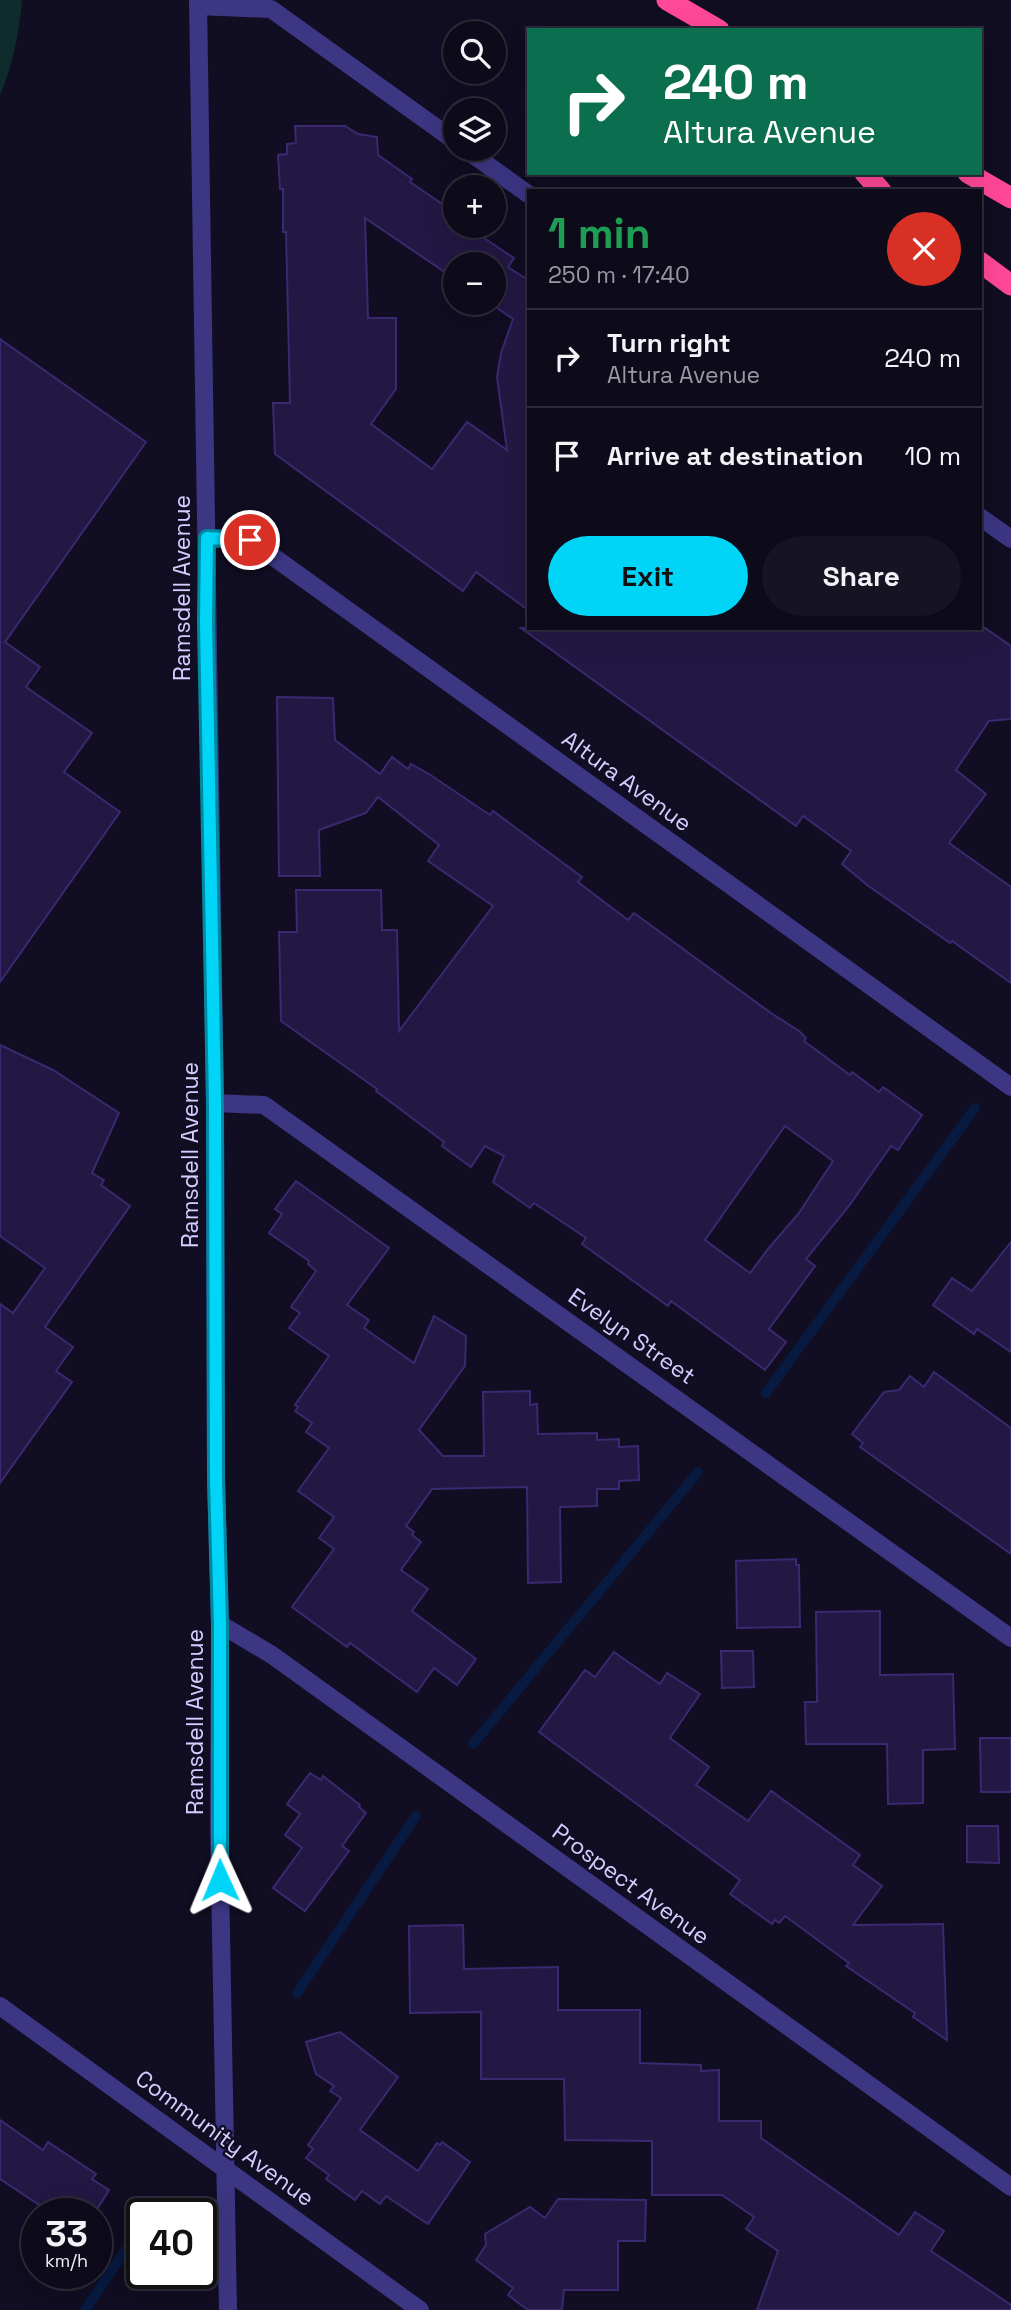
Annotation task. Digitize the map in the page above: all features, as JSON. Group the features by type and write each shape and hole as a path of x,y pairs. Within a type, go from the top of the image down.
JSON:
{"highway":[{"path":"667,0 716,28"},
{"path":"867,175 879,189"},
{"path":"971,175 1011,198"},
{"path":"982,263 1011,285"}],"street":[{"path":"198,3 271,9 443,132"},
{"name":"Ramsdell Avenue","path":"198,3 215,1103 216,1465 220,1624 219,1825 228,2310"},
{"path":"483,161 527,193"},
{"path":"982,518 1011,539"},
{"name":"Altura Avenue","path":"207,538 252,542 1011,1087"},
{"name":"Evelyn Street","path":"215,1103 264,1105 1011,1638"},
{"name":"Prospect Avenue","path":"220,1624 272,1655 1011,2187"},
{"name":"Community Avenue","path":"0,2006 421,2310"}],"green space":[{"path":"0,0 22,0 15,49 0,95"}],"building":[{"path":"295,126 345,126 358,134 377,137 378,155 443,205 443,238 484,238 505,252 443,252 443,271 365,218 368,318 396,318 396,389 371,424 432,469 467,422 507,450 497,377 501,353 513,319 506,314 506,253 514,258 508,267 527,279 527,609 476,572 463,591 275,454 273,403 290,403 286,232 283,232 283,189 280,189 278,155 287,154 287,144 296,143"},
{"path":"0,339 146,442 5,642 40,667 26,687 92,733 64,772 120,812 0,982"},
{"path":"521,628 985,628 1011,646 1011,719 989,721 956,770 986,794 949,843 1011,887 1011,983 867,885 842,864 851,851 803,816 796,826"},
{"path":"277,697 333,698 335,740 380,774 392,757 408,769 411,764 429,774 490,815 493,811 582,877 578,882 628,920 634,913 799,1031 806,1038 804,1041 850,1075 852,1072 879,1092 883,1087 922,1115 898,1150 891,1146 849,1206 806,1259 815,1266 769,1329 786,1342 765,1370 671,1301 668,1306 582,1244 586,1238 534,1203 530,1208 493,1182 504,1156 485,1146 471,1167 442,1146 444,1142 376,1091 377,1089 281,1021 279,932 297,932 296,890 381,890 382,930 397,930 399,1031 493,906 428,861 439,845 378,797 366,813 319,830 320,876 279,876","holes":["785,1126 833,1161 799,1213 750,1273 705,1240"]},
{"path":"0,1045 53,1070 119,1113 92,1173 104,1180 101,1185 130,1206 45,1327 73,1347 56,1371 72,1382 0,1483 0,1304 13,1313 45,1268 0,1236"},
{"path":"296,1181 389,1248 347,1305 369,1320 364,1328 414,1363 434,1316 466,1336 465,1366 419,1430 443,1456 484,1456 483,1392 530,1391 530,1405 537,1404 538,1434 597,1433 597,1440 619,1439 619,1447 638,1446 639,1480 619,1481 619,1489 597,1489 597,1506 560,1507 561,1582 528,1583 527,1487 432,1489 406,1526 421,1542 401,1570 428,1589 412,1611 476,1659 457,1685 434,1668 417,1692 350,1643 347,1647 292,1607 334,1549 319,1538 334,1517 298,1491 329,1448 306,1432 312,1423 295,1411 298,1407 295,1405 329,1356 289,1328 300,1313 291,1307 316,1271 308,1264 309,1261 269,1233 282,1214 275,1209"},
{"path":"1011,1242 1011,1352 977,1329 974,1334 933,1305 952,1278 972,1291"},
{"path":"934,1372 1011,1428 1011,1554 860,1447 863,1443 852,1434 884,1392 899,1390 910,1376 924,1387"},
{"path":"796,1559 796,1565 799,1565 800,1627 737,1628 736,1561"},
{"path":"880,1611 880,1675 953,1674 955,1749 923,1750 923,1803 888,1804 887,1744 806,1744 805,1702 817,1702 816,1612"},
{"path":"721,1651 753,1651 754,1687 722,1688"},
{"path":"614,1652 660,1684 667,1673 700,1694 670,1738 709,1767 696,1785 748,1821 771,1791 860,1855 853,1865 882,1886 853,1925 943,1924 947,2040 913,2017 915,2013 846,1966 849,1963 785,1916 779,1923 775,1920 772,1924 730,1894 740,1880 539,1732 585,1670 595,1677"},
{"path":"980,1738 1011,1738 1011,1792 981,1792"},
{"path":"310,1773 321,1780 323,1776 360,1805 366,1813 342,1846 349,1851 305,1911 273,1888 302,1848 285,1835 300,1814 287,1804"},
{"path":"967,1826 998,1826 999,1863 967,1862"},
{"path":"463,1925 464,1969 558,1967 558,2010 640,2010 640,2063 701,2065 701,2071 719,2070 719,2121 761,2121 761,2138 899,2235 915,2212 944,2231 931,2251 1011,2305 1011,2310 757,2310 778,2251 746,2229 754,2217 722,2195 652,2195 652,2141 565,2140 564,2079 481,2079 481,2012 410,2013 409,1926"},
{"path":"340,2032 398,2077 360,2130 418,2171 437,2143 440,2145 442,2142 470,2162 428,2224 386,2196 380,2204 362,2191 355,2200 326,2179 329,2175 306,2158 313,2149 308,2145 341,2098 330,2091 334,2086 316,2074 306,2042"},
{"path":"0,2120 43,2150 48,2142 96,2174 92,2179 109,2190 104,2198 29,2198 0,2179"},
{"path":"558,2199 646,2200 645,2241 618,2241 618,2290 564,2290 562,2310 528,2310 508,2295 513,2288 476,2260 486,2245 485,2234 530,2207 545,2218"}],"waterway":[{"path":"766,1393 975,1108"},
{"path":"473,1744 698,1472"},
{"path":"297,1993 416,1816"},
{"path":"85,2310 126,2250"}],"route":[{"path":"220,1880 215,1103 206,623 207,538 250,540"}]}
